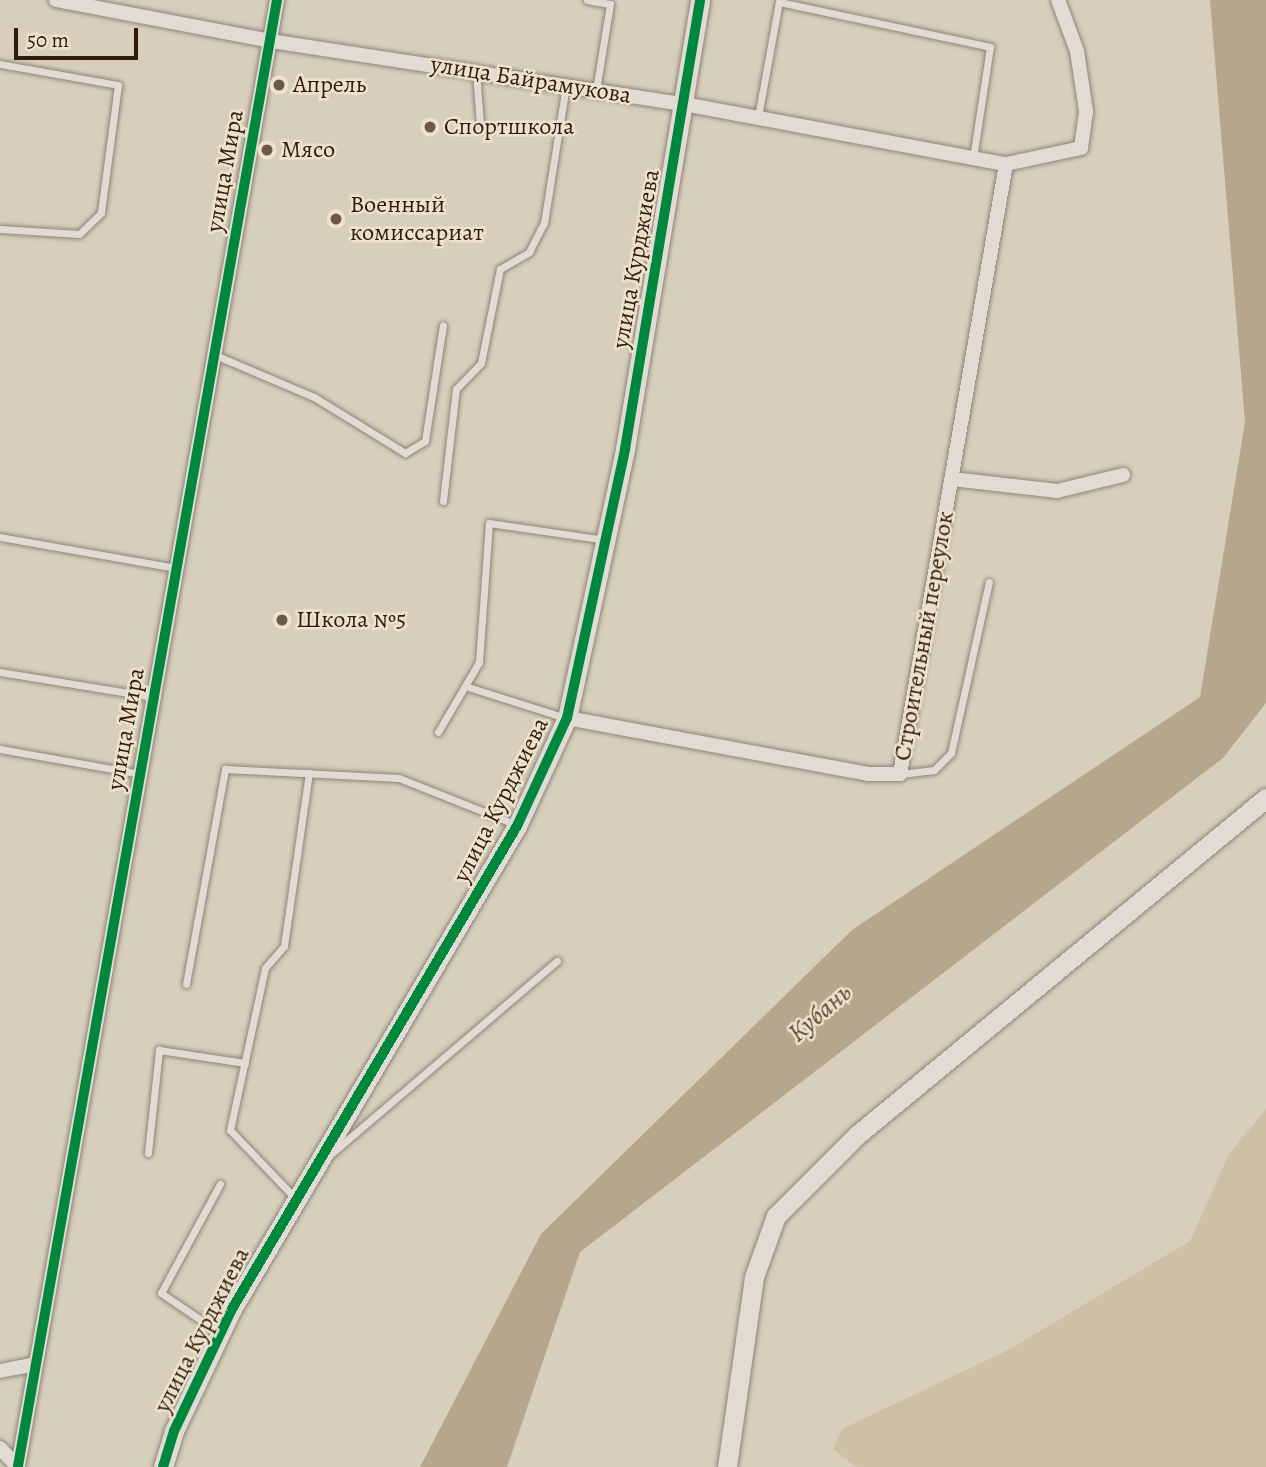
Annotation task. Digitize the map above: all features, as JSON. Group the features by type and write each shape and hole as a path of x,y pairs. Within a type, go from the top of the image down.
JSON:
{"street":[{"name":"улица Байрамукова","path":"56,0 89,3 270,41 684,104 1006,164"},
{"name":"улица Мира","path":"18,1467 277,0"},
{"name":"улица Курджиева","path":"163,1467 174,1431 220,1334 315,1167 517,826 567,718 606,540 700,0"},
{"path":"1006,164 1081,148 1086,111 1077,51 1058,0"},
{"name":"Строительный переулок","path":"567,718 868,774 900,774 1006,164"},
{"path":"952,479 1057,491 1123,475"},
{"path":"727,1467 754,1277 776,1216 857,1135 1266,798"},
{"path":"0,1371 35,1364"},
{"path":"0,1448 18,1467"}],"lane":[{"path":"587,0 610,4 596,90"},
{"path":"758,117 779,1 990,47 973,158"},
{"path":"0,64 118,85 101,213 79,234 0,229"},
{"path":"476,72 480,124"},
{"path":"443,500 456,389 481,363 500,269 529,252 544,223 566,86"},
{"path":"214,355 314,397 405,453 425,441 443,326"},
{"path":"438,732 479,662 489,523 606,540"},
{"path":"0,537 175,568"},
{"path":"900,774 934,770 951,752 989,582"},
{"path":"0,672 153,697"},
{"path":"465,686 567,718"},
{"path":"0,749 140,774"},
{"path":"186,984 225,769 399,778 517,826"},
{"path":"297,1199 230,1130 265,968 284,946 309,774"},
{"path":"315,1167 557,961"},
{"path":"148,1153 159,1050 245,1063"},
{"path":"220,1184 161,1293 220,1334"}],"shaded area":[{"path":"1266,1109 1266,1467 857,1467 833,1449 842,1429 1010,1349 1190,1241 1229,1154"}],"water":[{"name":"Кубань","path":"1210,0 1266,0 1266,703 1223,758 580,1252 507,1467 420,1467 541,1234 852,930 1200,697 1245,422"}],"cycle path":[{"path":"18,1466 277,0"},
{"path":"163,1467 174,1431 232,1309 517,826 567,718 625,449 700,0"}],"place":[{"name":"Апрель","path":"279,85"},
{"name":"Спортшкола","path":"430,127"},
{"name":"Мясо","path":"267,150"},
{"name":"Военный комиссариат","path":"336,219"},
{"name":"Школа №5","path":"282,620"}]}
